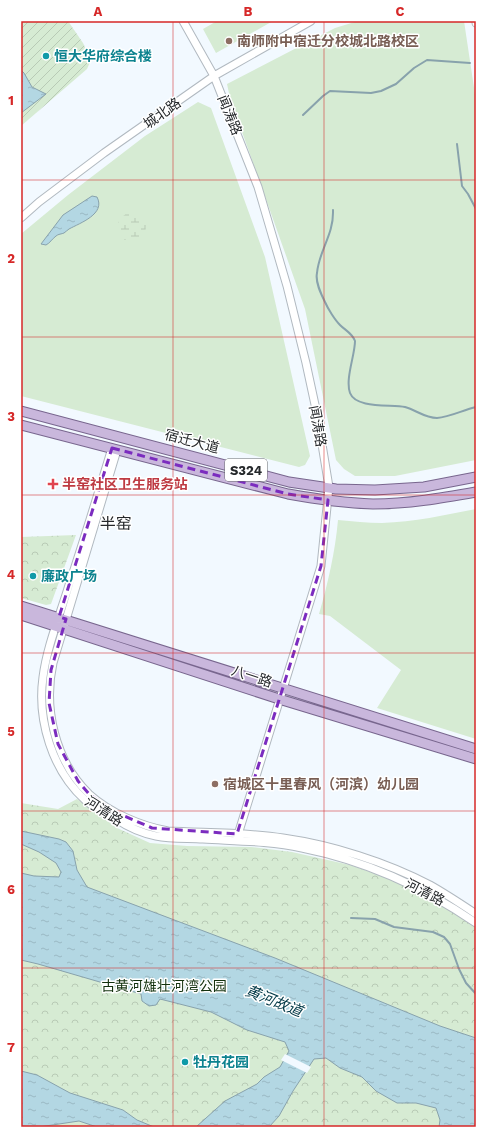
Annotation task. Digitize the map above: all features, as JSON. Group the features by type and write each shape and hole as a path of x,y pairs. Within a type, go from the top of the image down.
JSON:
{"main road":[{"name":"宿迁大道","path":"21,411 289,482 336,489 375,490 424,487 476,476"},
{"name":"宿迁大道","path":"21,425 288,494 328,500 373,504 430,500 476,492"},
{"name":"八一路","path":"21,606 476,749"},
{"name":"八一路","path":"21,616 279,699 476,760"}],"street":[{"name":"闻涛路","path":"183,21 214,76 258,187 287,286 317,414 329,487 320,566 237,837"},
{"name":"城北路","path":"21,218 39,202 104,153 214,76 311,21"},
{"name":"河清路","path":"114,449 59,628 47,656 43,678 42,696 44,722 52,750 64,773 76,791 87,802 130,828 149,834 179,838 282,838 338,849 369,859 429,885 476,914"},
{"name":"河清路","path":"237,837 301,848 340,857 366,866 413,885 433,895 476,923"}],"highlighted area":[{"path":"112,448 288,494 328,500 321,566 237,834 152,828 113,811 89,794 78,781 58,744 49,703 51,670 66,619 59,617"}],"green space":[{"path":"21,21 68,21 83,43 91,60 87,69 21,126"},
{"name":"南师附中宿迁分校城北路校区","path":"217,21 273,21 216,53 203,29"},
{"path":"358,21 464,21 476,101 476,460 395,476 355,476 344,469 336,460 305,309 230,98 227,84 335,28"},
{"path":"198,102 211,108 265,257 310,456 305,465 299,467 21,396 21,234 68,195 145,136"},
{"path":"128,213 146,217 144,236 137,239 123,240 120,236 117,229 119,221"},
{"path":"476,509 476,739 377,708 401,670 330,616 319,614 331,568 338,520 376,523 394,522 429,518"},
{"path":"76,535 51,604 46,605 21,598 21,537"},
{"name":"古黄河雄壮河湾公园","path":"77,799 117,828 150,843 187,846 251,847 292,852 350,865 402,883 456,913 476,927 476,1127 21,1127 21,803 58,809"}],"water":[{"path":"21,70 32,87 46,94 21,113"},
{"path":"92,196 97,197 99,203 95,213 85,221 64,233 57,235 46,245 41,244 63,215"},
{"name":"黄河故道","path":"21,831 59,839 66,842 73,851 77,870 87,887 275,958 440,1026 476,1038 476,1127 439,1127 440,1120 436,1108 416,1103 397,1103 376,1091 362,1077 340,1068 326,1058 314,1059 279,1116 269,1127 196,1127 225,1101 257,1084 264,1077 280,1067 289,1051 285,1042 247,1030 211,1012 160,999 156,1005 149,1006 142,1001 141,994 21,960 21,873 34,876 59,877 61,872 56,863 39,852 21,844"},
{"path":"21,1071 37,1075 70,1093 123,1110 137,1120 154,1127 97,1127 79,1121 39,1127 21,1126"}],"pier":[{"path":"285,1054 311,1067 307,1073 281,1060"}],"waterway":[{"path":"303,115 330,91 371,93 381,91 396,84 414,68 427,60 470,63"},
{"path":"457,144 462,186 476,209"},
{"path":"333,210 333,219 329,235 318,265 317,280 328,308 340,325 349,332 355,341 349,374 350,393 359,402 375,405 405,407 433,418 447,416 476,407"},
{"path":"351,918 375,919 394,927 433,932 444,937 450,944 466,983 476,994"}],"place":[{"name":"南师附中宿迁分校城北路校区","path":"229,41"},
{"name":"恒大华府综合楼","path":"46,56"},
{"name":"半窑社区卫生服务站","path":"53,484"},
{"name":"廉政广场","path":"33,576"},
{"name":"宿城区十里春风（河滨）幼儿园","path":"215,784"},
{"name":"牡丹花园","path":"185,1062"}],"district":[{"name":"半窑","path":"116,523"}]}
